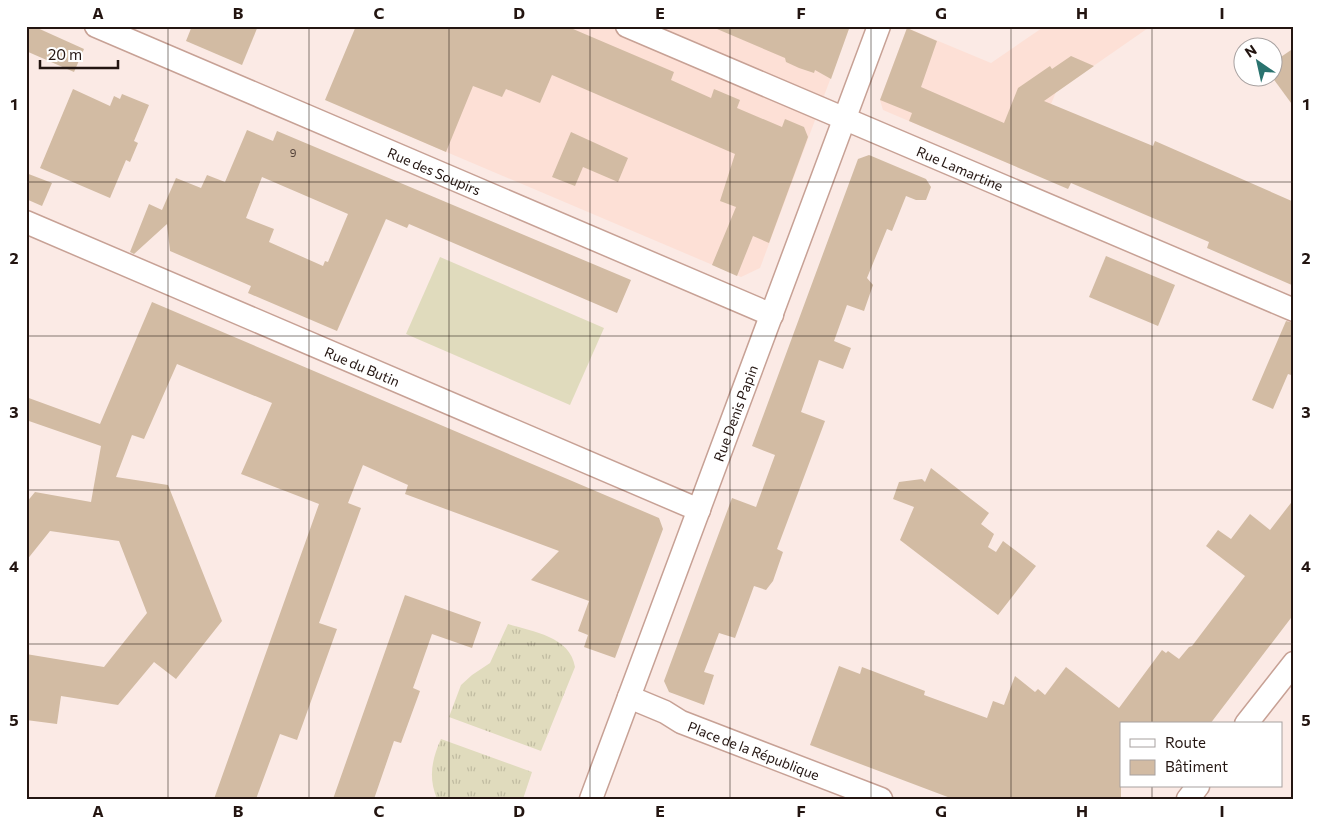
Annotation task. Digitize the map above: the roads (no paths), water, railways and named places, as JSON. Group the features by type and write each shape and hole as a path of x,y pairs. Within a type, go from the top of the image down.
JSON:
{"street":[{"name":"Rue des Soupirs","path":"96,26 772,315"},
{"name":"Rue Lamartine","path":"627,26 1294,310"},
{"name":"Rue Denis Papin","path":"591,799 880,26"},
{"name":"Rue du Butin","path":"26,222 699,510"},
{"path":"1248,722 1294,663"},
{"name":"Place de la République","path":"629,697 688,725 881,799"},
{"path":"1188,799 1196,788"}]}
